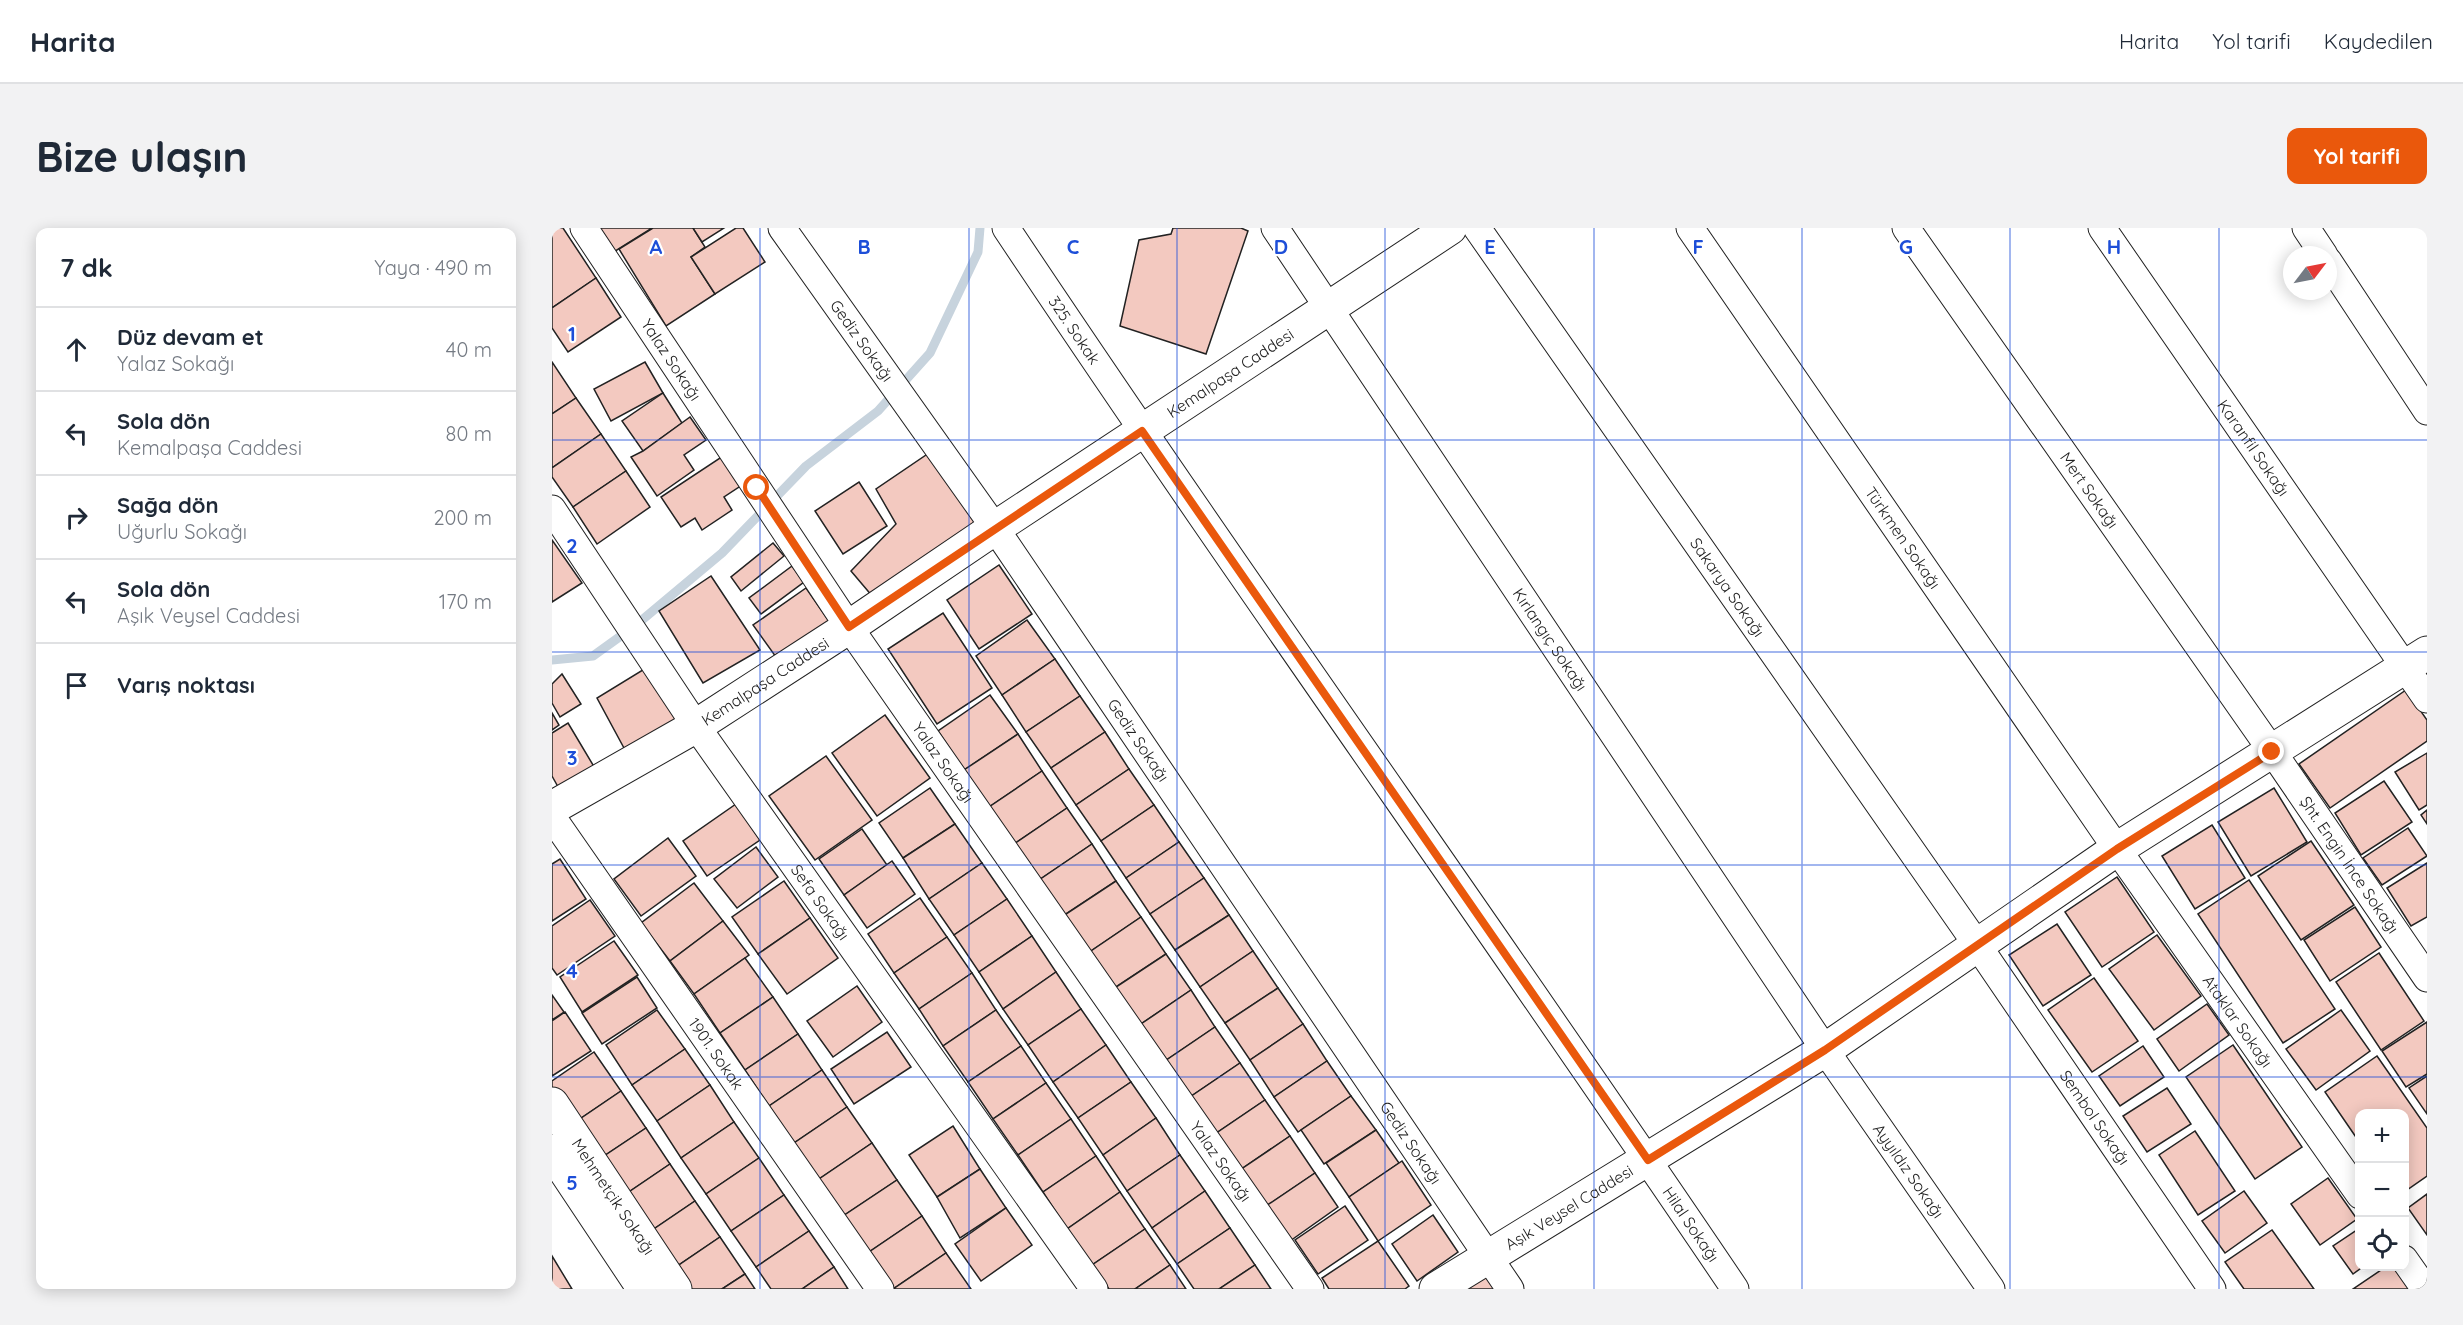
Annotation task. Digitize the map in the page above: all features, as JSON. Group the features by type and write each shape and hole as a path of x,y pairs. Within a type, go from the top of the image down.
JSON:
{"main road":[{"name":"Kemalpaşa Caddesi","path":"552,808 696,726 1450,228"},
{"name":"Aşık Veysel Caddesi","path":"1436,1289 1825,1050 2117,849 2416,661"},
{"name":"Mehmetçik Sokağı","path":"552,1104 675,1289"},
{"name":"Mehmetçik Sokağı","path":"552,1151 644,1289"}],"street":[{"name":"Yalaz Sokağı","path":"584,228 849,627 1310,1289"},
{"name":"Gediz Sokağı","path":"782,228 994,528 1510,1289"},
{"name":"325. Sokak","path":"1006,228 1142,431 1648,1160"},
{"name":"Kırlangıç Sokağı","path":"1275,228 1825,1050"},
{"name":"Sakarya Sokağı","path":"1477,228 1978,946"},
{"name":"Türkmen Sokağı","path":"1690,228 2117,849"},
{"name":"Mert Sokağı","path":"1906,228 2272,752"},
{"name":"Karanfil Sokağı","path":"2102,228 2416,661 2427,699"},
{"path":"2306,228 2318,246"},
{"path":"2337,275 2427,411"},
{"name":"Sefa Sokağı","path":"552,509 696,726 1094,1289"},
{"name":"Şht. Engin İnce Sokağı","path":"2272,752 2427,978"},
{"name":"1901. Sokak","path":"552,817 880,1289"},
{"name":"Ataklar Sokağı","path":"2117,849 2355,1188"},
{"name":"Sembol Sokağı","path":"1978,946 2212,1289"},
{"name":"Ayyıldız Sokağı","path":"1825,1050 1992,1289"},
{"name":"Hilal Sokağı","path":"1648,1160 1735,1289"},
{"path":"2409,1266 2426,1289"}],"building":[{"path":"552,228 563,228 596,278 552,308"},
{"path":"593,228 652,228 609,255"},
{"path":"653,228 693,228 705,247 691,257 715,294 666,326 619,249"},
{"path":"693,228 724,228 702,242"},
{"path":"736,228 743,228 765,262 715,294 691,257"},
{"path":"1173,228 1241,228 1248,231 1206,354 1120,326 1139,240 1171,234"},
{"path":"596,278 621,317 568,352 552,328 552,308"},
{"path":"552,362 576,398 552,414"},
{"path":"645,362 663,393 611,421 594,389"},
{"path":"663,393 682,423 643,451 622,421"},
{"path":"576,398 601,434 552,468 552,414"},
{"path":"690,417 706,440 684,455 694,470 657,496 631,457"},
{"path":"601,434 626,471 573,507 552,477 552,468"},
{"path":"929,453 981,525 873,597 851,571 896,524 876,489"},
{"path":"723,456 742,485 724,497 732,510 702,530 695,518 681,527 661,497"},
{"path":"626,471 650,507 597,544 573,507"},
{"path":"859,482 887,526 843,554 815,511"},
{"path":"552,540 582,583 552,602"},
{"path":"773,543 784,556 741,591 731,577"},
{"path":"999,565 1032,614 979,649 947,600"},
{"path":"792,566 804,582 761,614 749,598"},
{"path":"711,576 760,650 703,683 659,611"},
{"path":"806,588 833,627 781,664 753,625"},
{"path":"943,613 992,688 937,724 888,649"},
{"path":"1027,620 1055,659 1002,695 976,656"},
{"path":"1055,659 1080,696 1026,732 1002,695"},
{"path":"646,668 683,723 631,761 597,698"},
{"path":"562,674 581,704 560,717 552,703 552,684"},
{"path":"2406,690 2427,720 2427,741 2330,808 2299,764"},
{"path":"990,695 1018,734 964,770 938,731"},
{"path":"1080,696 1105,732 1051,768 1026,732"},
{"path":"552,713 559,725 552,730"},
{"path":"885,715 930,778 877,816 832,753"},
{"path":"568,723 596,770 562,794 552,776 552,733"},
{"path":"1105,732 1129,769 1076,805 1051,768"},
{"path":"1018,734 1042,771 989,807 964,770"},
{"path":"2427,753 2427,805 2419,810 2395,772"},
{"path":"826,756 872,820 815,860 769,796"},
{"path":"1129,769 1154,805 1101,841 1076,805"},
{"path":"1042,771 1067,808 1014,844 989,807"},
{"path":"2384,781 2412,822 2361,855 2335,813"},
{"path":"930,788 955,824 903,858 879,823"},
{"path":"2274,788 2307,842 2251,876 2218,822"},
{"path":"736,804 760,840 707,876 683,841"},
{"path":"1154,805 1179,842 1126,878 1101,841"},
{"path":"1067,808 1092,844 1039,880 1014,844"},
{"path":"2427,810 2427,824 2421,815"},
{"path":"955,824 982,863 929,899 903,858"},
{"path":"2212,825 2245,878 2195,909 2162,856"},
{"path":"2408,828 2427,856 2382,885 2363,858"},
{"path":"862,829 887,865 844,895 819,859"},
{"path":"668,838 696,876 641,916 614,879"},
{"path":"2311,841 2354,905 2301,940 2258,876"},
{"path":"1179,842 1204,878 1150,914 1126,878"},
{"path":"1092,844 1116,881 1063,916 1039,880"},
{"path":"756,847 778,877 737,908 714,879"},
{"path":"560,859 586,899 552,921 552,864"},
{"path":"892,861 915,894 867,928 844,895"},
{"path":"982,863 1007,899 954,935 929,899"},
{"path":"2427,863 2427,917 2411,926 2387,888"},
{"path":"2117,877 2154,932 2102,967 2065,912"},
{"path":"1204,878 1229,915 1175,950 1150,914"},
{"path":"2249,880 2335,1009 2283,1043 2198,914"},
{"path":"784,881 810,918 758,954 732,917"},
{"path":"1116,881 1141,917 1088,953 1063,916"},
{"path":"694,883 723,921 670,961 641,923"},
{"path":"920,898 947,937 894,973 868,934"},
{"path":"1007,899 1032,936 979,972 954,935"},
{"path":"590,900 615,936 557,975 552,968 552,926"},
{"path":"2355,907 2381,947 2330,981 2304,940"},
{"path":"1229,915 1253,951 1200,987 1175,950"},
{"path":"1141,917 1166,954 1113,989 1088,953"},
{"path":"810,918 838,958 787,994 758,954"},
{"path":"723,921 749,955 694,994 670,961"},
{"path":"2057,924 2091,975 2043,1006 2009,955"},
{"path":"2157,935 2201,996 2154,1030 2109,969"},
{"path":"1032,936 1056,972 1003,1009 979,972"},
{"path":"947,937 972,973 919,1009 894,973"},
{"path":"614,941 638,975 582,1012 560,977"},
{"path":"1253,951 1278,988 1225,1023 1200,987"},
{"path":"2379,953 2424,1021 2381,1050 2336,982"},
{"path":"1166,954 1191,990 1138,1026 1113,989"},
{"path":"745,958 773,997 720,1033 694,994"},
{"path":"1056,972 1081,1009 1028,1045 1003,1009"},
{"path":"972,973 996,1010 943,1046 919,1009"},
{"path":"637,977 657,1008 602,1044 582,1013"},
{"path":"2094,978 2138,1041 2092,1072 2048,1010"},
{"path":"857,986 882,1022 833,1057 807,1021"},
{"path":"1278,988 1303,1024 1250,1060 1225,1023"},
{"path":"1191,990 1215,1027 1162,1063 1138,1026"},
{"path":"552,995 564,1012 552,1020"},
{"path":"773,997 798,1034 745,1070 720,1033"},
{"path":"2207,1004 2229,1035 2179,1071 2157,1039"},
{"path":"1081,1009 1106,1045 1053,1082 1028,1045"},
{"path":"657,1010 685,1049 632,1085 606,1045"},
{"path":"996,1010 1021,1046 968,1082 943,1046"},
{"path":"2341,1010 2370,1051 2316,1090 2286,1049"},
{"path":"565,1012 591,1051 552,1076 552,1021"},
{"path":"2427,1022 2427,1074 2406,1087 2382,1051"},
{"path":"1303,1024 1327,1061 1274,1097 1250,1060"},
{"path":"1215,1027 1240,1063 1187,1099 1162,1063"},
{"path":"887,1032 911,1067 854,1104 831,1069"},
{"path":"798,1034 822,1070 769,1106 745,1070"},
{"path":"1106,1045 1131,1082 1078,1118 1053,1082"},
{"path":"2233,1045 2302,1147 2255,1179 2186,1077"},
{"path":"1021,1046 1046,1083 993,1119 968,1082"},
{"path":"2143,1046 2164,1077 2120,1106 2099,1076"},
{"path":"685,1049 710,1085 657,1121 632,1085"},
{"path":"594,1052 621,1091 568,1127 552,1103 552,1081"},
{"path":"2377,1056 2427,1128 2427,1176 2409,1189 2409,1109 2355,1109 2355,1136 2325,1092"},
{"path":"1327,1061 1351,1096 1298,1132 1274,1097"},
{"path":"1240,1063 1265,1100 1212,1136 1187,1099"},
{"path":"822,1070 847,1107 794,1143 769,1106"},
{"path":"2427,1076 2427,1114 2409,1088"},
{"path":"1131,1082 1156,1118 1103,1155 1078,1118"},
{"path":"1046,1083 1071,1119 1018,1155 993,1119"},
{"path":"710,1085 734,1122 681,1158 657,1121"},
{"path":"2167,1088 2191,1124 2147,1152 2123,1116"},
{"path":"621,1091 646,1128 592,1164 568,1127"},
{"path":"1351,1096 1376,1130 1324,1164 1301,1130"},
{"path":"1265,1100 1290,1136 1237,1172 1212,1136"},
{"path":"847,1107 872,1143 819,1179 794,1143"},
{"path":"1156,1118 1180,1155 1127,1191 1103,1155"},
{"path":"1071,1119 1096,1156 1043,1192 1018,1155"},
{"path":"734,1122 759,1158 706,1194 681,1158"},
{"path":"953,1126 980,1169 937,1197 909,1155"},
{"path":"646,1128 670,1164 617,1200 592,1164"},
{"path":"1376,1130 1399,1163 1349,1197 1326,1163"},
{"path":"2195,1131 2235,1191 2198,1215 2159,1155"},
{"path":"1290,1136 1315,1173 1262,1209 1237,1172"},
{"path":"872,1143 897,1180 843,1216 819,1179"},
{"path":"1180,1155 1205,1191 1152,1228 1127,1191"},
{"path":"1096,1156 1120,1192 1067,1229 1043,1192"},
{"path":"759,1158 784,1195 731,1231 706,1194"},
{"path":"1402,1161 1431,1205 1378,1241 1349,1197"},
{"path":"670,1164 695,1201 642,1237 617,1200"},
{"path":"980,1169 1006,1208 960,1238 937,1197"},
{"path":"1315,1173 1338,1207 1290,1241 1266,1206"},
{"path":"2328,1178 2355,1216 2355,1220 2320,1245 2291,1204"},
{"path":"897,1180 922,1216 869,1252 843,1216"},
{"path":"1205,1191 1230,1228 1177,1264 1152,1228"},
{"path":"2244,1191 2267,1223 2225,1253 2202,1221"},
{"path":"1120,1192 1145,1229 1092,1265 1067,1229"},
{"path":"2427,1194 2427,1235 2409,1209"},
{"path":"784,1195 809,1231 756,1267 731,1231"},
{"path":"695,1201 720,1237 667,1273 642,1237"},
{"path":"1345,1206 1368,1240 1318,1274 1295,1240"},
{"path":"1006,1208 1032,1245 981,1281 955,1244"},
{"path":"1433,1215 1458,1252 1417,1281 1392,1244"},
{"path":"922,1216 946,1253 893,1289 869,1252"},
{"path":"1230,1228 1255,1265 1219,1289 1194,1289 1177,1264"},
{"path":"1145,1229 1170,1265 1135,1289 1109,1289 1092,1265"},
{"path":"2272,1230 2314,1289 2244,1289 2225,1262"},
{"path":"809,1231 834,1267 802,1289 771,1289 756,1267"},
{"path":"2355,1231 2355,1271 2357,1271 2353,1274 2333,1246"},
{"path":"720,1237 745,1274 722,1289 677,1289 667,1273"},
{"path":"1378,1241 1409,1286 1405,1289 1329,1289 1322,1278"},
{"path":"946,1253 971,1289 893,1289"},
{"path":"552,1256 572,1289 552,1289"},
{"path":"1170,1265 1186,1289 1135,1289"},
{"path":"1255,1265 1271,1289 1219,1289"},
{"path":"834,1267 848,1289 802,1289"},
{"path":"2380,1271 2398,1271 2410,1289 2353,1289"},
{"path":"1488,1272 1499,1289 1459,1289"},
{"path":"745,1274 755,1289 722,1289"}],"waterway":[{"path":"552,660 593,656 636,625 722,553 806,466 878,411 930,353 978,252 980,228"}],"route":[{"path":"757,488 849,627 1142,431 1648,1160 1825,1050 2117,849 2272,752"}]}
